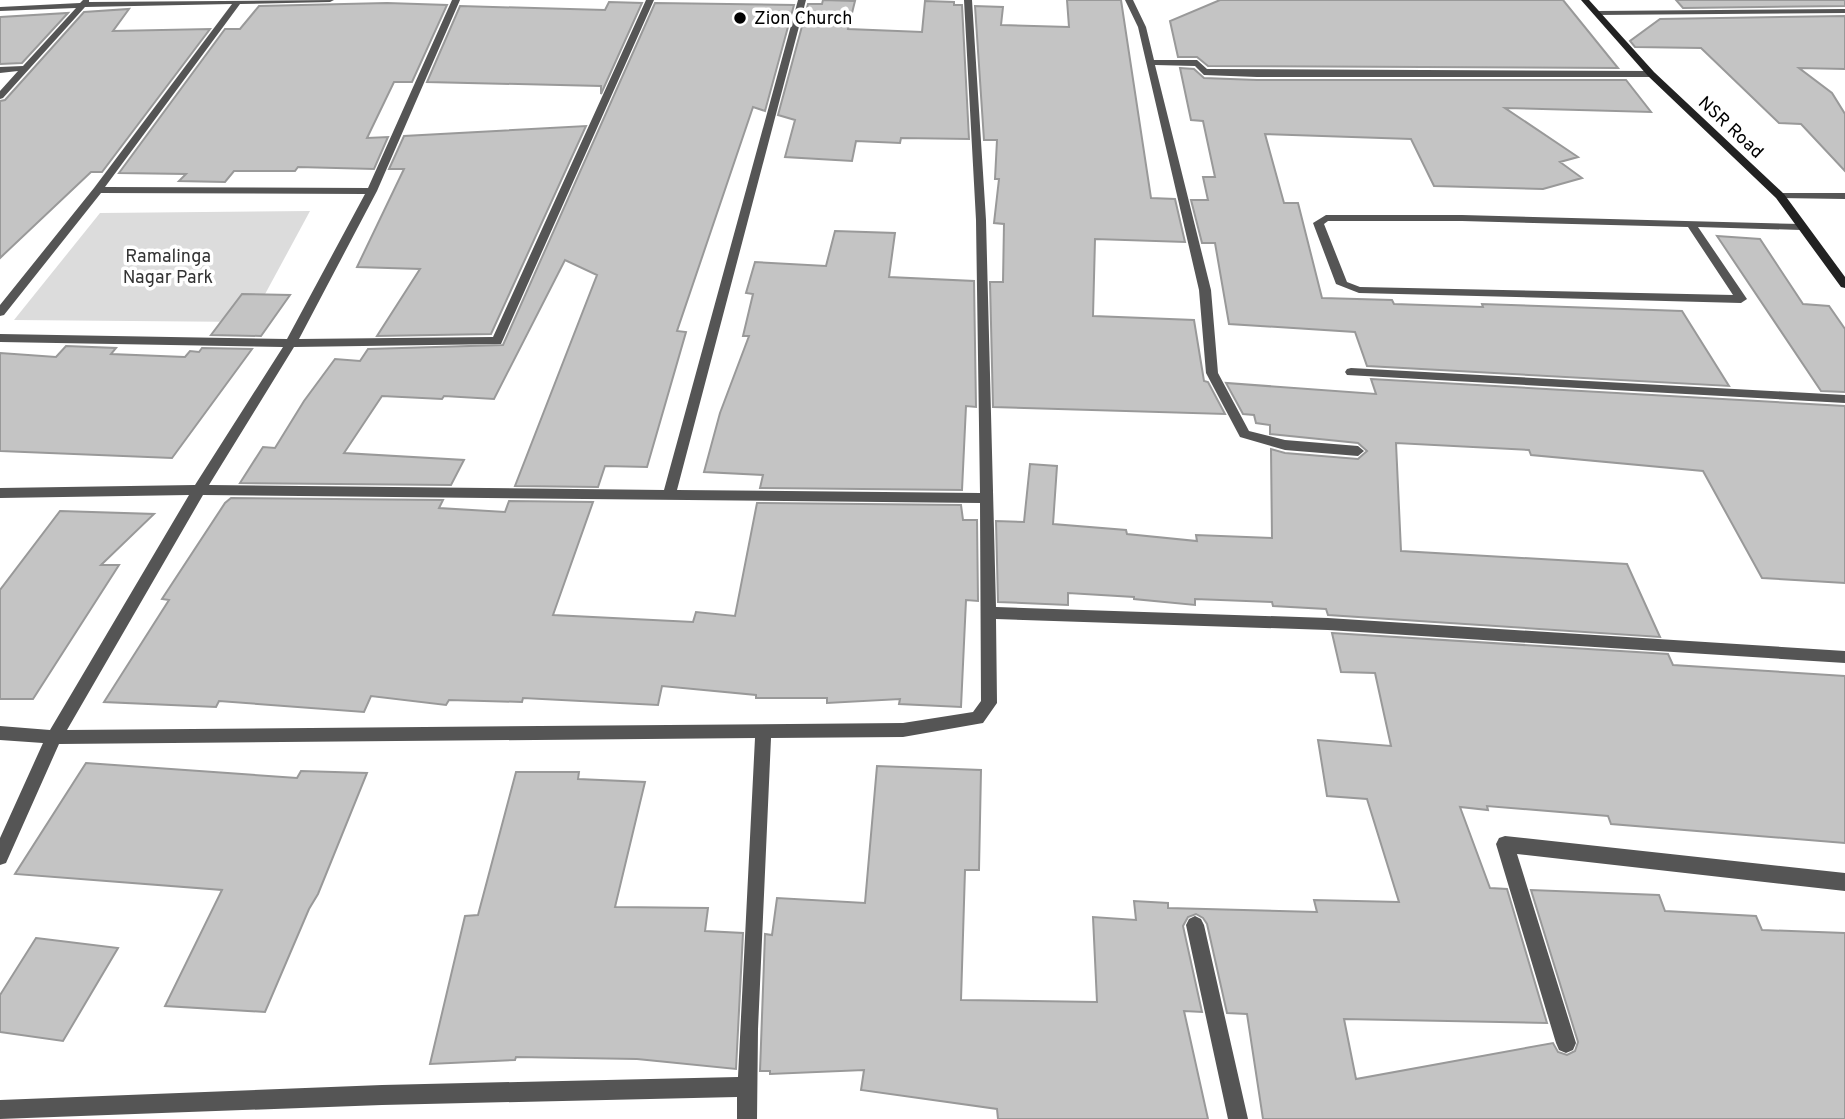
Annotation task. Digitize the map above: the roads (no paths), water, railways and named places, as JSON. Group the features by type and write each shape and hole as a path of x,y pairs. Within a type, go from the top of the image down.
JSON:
{"main road":[{"name":"NSR Road","path":"1585,0 1651,74 1780,196 1845,285"}],"street":[{"path":"0,312 98,190 239,0"},
{"path":"0,9 85,2 330,0"},
{"path":"0,857 54,737 199,490 290,342 372,191 456,0"},
{"path":"0,338 290,342 497,341 650,0"},
{"path":"669,494 802,0"},
{"path":"0,733 54,737 763,733 903,730 977,718 989,703 989,613 981,220 968,0"},
{"path":"1129,0 1142,27 1205,290 1212,373 1244,434 1285,445 1358,451"},
{"path":"1836,0 1845,9"},
{"path":"0,96 85,2"},
{"path":"1597,13 1845,9"},
{"path":"1150,62 1197,63 1204,72 1257,74 1651,74"},
{"path":"0,70 26,68"},
{"path":"98,190 372,191"},
{"path":"1780,196 1845,196"},
{"path":"1691,224 1741,299 1359,290 1342,284 1318,223 1326,218 1462,218 1691,224 1801,227"},
{"path":"1352,372 1845,398"},
{"path":"0,493 199,490 985,498"},
{"path":"989,613 1328,624 1845,657"},
{"path":"747,1119 763,733"},
{"path":"1566,1043 1504,844 1845,882"},
{"path":"1195,925 1238,1119"},
{"path":"0,1110 382,1095 749,1087"}],"place":[{"name":"Zion Church","path":"740,18"}],"park label":[{"name":"Ramalinga Nagar Park","path":"168,266"}]}
